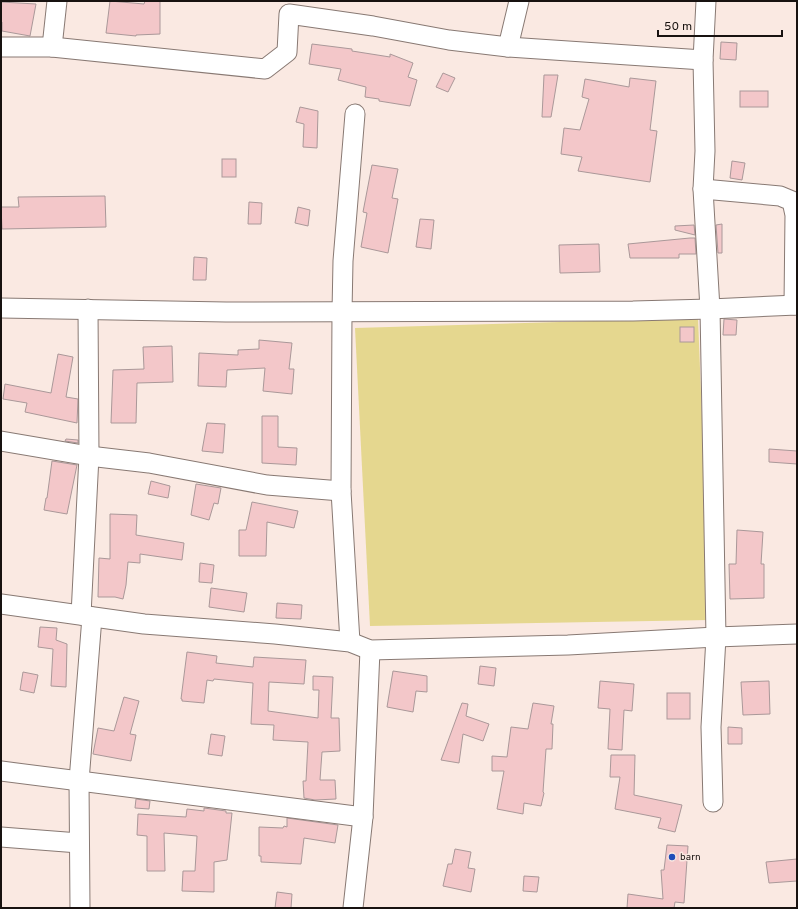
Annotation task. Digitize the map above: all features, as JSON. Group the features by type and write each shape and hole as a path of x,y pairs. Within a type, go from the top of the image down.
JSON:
{"street":[{"path":"52,47 57,1"},
{"path":"508,47 519,1"},
{"path":"706,1 703,60 705,150 703,189 710,309 716,637 711,727 713,802"},
{"path":"1,47 52,47 265,70 287,52 289,14 373,26 449,40 508,47 703,60"},
{"path":"350,642 341,491 342,312 343,261 355,114"},
{"path":"1,308 226,312 633,311 796,305 795,215 792,201 780,196 703,189"},
{"path":"80,908 79,781 86,616 89,456 88,309"},
{"path":"1,440 89,456 149,463 267,485 341,491"},
{"path":"1,604 144,624 275,634 350,642 370,650 568,645 797,634"},
{"path":"353,908 363,817 370,650"},
{"path":"1,771 363,817"},
{"path":"1,837 79,843"}],"shaded area":[{"path":"698,318 710,620 370,626 355,328"}],"building":[{"path":"110,1 144,4 145,1 160,1 160,34 136,36 106,33"},
{"path":"1,2 36,4 30,36 2,31"},
{"path":"721,42 737,43 736,60 720,59"},
{"path":"312,44 352,49 352,51 390,57 390,54 413,63 408,77 417,80 410,106 365,97 366,87 338,80 341,69 309,64"},
{"path":"443,73 455,78 448,92 436,87"},
{"path":"544,75 558,75 551,117 542,117"},
{"path":"630,78 656,81 650,130 657,131 650,182 578,171 582,157 561,154 564,128 580,130 589,99 582,97 585,79 629,87"},
{"path":"740,91 768,91 768,107 740,107"},
{"path":"300,107 318,111 317,148 303,147 304,124 296,122"},
{"path":"222,159 236,159 236,177 222,177"},
{"path":"732,161 745,163 742,180 730,178"},
{"path":"372,165 398,169 392,198 398,199 388,253 361,247 367,213 363,212"},
{"path":"105,196 106,227 2,229 1,207 19,207 18,197"},
{"path":"249,202 262,203 261,224 248,224"},
{"path":"298,207 310,210 308,226 295,223"},
{"path":"420,219 434,220 431,249 416,247"},
{"path":"722,224 722,253 718,253 716,225"},
{"path":"694,225 695,235 675,230 675,226"},
{"path":"695,238 696,254 679,254 679,258 630,258 628,244"},
{"path":"599,244 600,272 560,273 559,245"},
{"path":"194,257 207,258 206,280 193,280"},
{"path":"724,319 737,320 736,335 723,335"},
{"path":"680,327 694,327 694,342 680,342"},
{"path":"259,340 292,343 289,369 294,369 292,394 263,391 265,368 227,370 226,387 198,386 199,353 238,355 238,350 259,349"},
{"path":"172,346 173,382 137,383 136,423 111,423 113,370 144,369 143,347"},
{"path":"58,354 73,357 66,397 78,399 77,423 25,412 27,403 3,399 5,384 51,393"},
{"path":"262,416 278,416 278,447 297,448 296,465 262,463"},
{"path":"207,423 225,424 223,453 202,451"},
{"path":"66,439 78,440 78,443 65,441"},
{"path":"769,449 797,451 797,464 769,462"},
{"path":"52,461 77,465 67,514 44,510"},
{"path":"151,481 170,486 168,498 148,494"},
{"path":"196,484 221,488 218,504 214,503 209,520 191,515"},
{"path":"252,502 298,511 294,528 267,522 266,556 239,556 239,530 246,530"},
{"path":"110,514 137,515 136,535 184,543 182,560 140,554 140,563 128,562 123,599 115,597 98,597 99,558 110,559"},
{"path":"737,530 763,532 761,564 764,564 764,598 730,599 729,564 736,564"},
{"path":"200,563 214,565 212,583 199,582"},
{"path":"211,588 247,593 244,612 209,607"},
{"path":"277,603 302,605 301,619 276,618"},
{"path":"40,627 57,628 56,640 67,644 66,687 51,686 53,649 38,647"},
{"path":"187,652 217,656 216,663 253,667 254,657 306,660 304,684 269,682 268,711 318,718 319,690 313,690 313,676 333,677 331,718 339,718 340,751 322,752 320,780 335,780 336,799 315,800 304,798 303,781 306,781 308,742 273,740 274,725 251,724 253,683 214,679 213,681 207,680 204,703 182,701"},
{"path":"480,666 496,668 494,686 478,684"},
{"path":"393,671 427,676 427,692 416,691 413,712 387,707"},
{"path":"23,672 38,675 34,693 20,690"},
{"path":"600,681 634,684 632,711 624,710 622,750 608,749 610,709 598,708"},
{"path":"769,681 770,714 743,715 741,682"},
{"path":"667,693 690,693 690,719 667,719"},
{"path":"124,697 139,701 130,734 136,735 131,761 93,754 98,728 114,731"},
{"path":"462,703 468,704 466,716 489,724 483,741 463,734 459,763 441,760"},
{"path":"533,703 554,706 551,724 553,724 552,749 546,749 544,793 541,806 524,803 523,814 497,809 504,771 492,771 492,756 507,757 511,727 528,729"},
{"path":"728,727 742,728 742,744 728,744"},
{"path":"211,734 225,736 222,756 208,754"},
{"path":"611,755 635,755 634,795 682,805 675,832 658,828 661,818 615,809 620,777 610,777"},
{"path":"136,799 150,801 149,809 135,808"},
{"path":"204,808 232,813 227,860 214,862 214,892 182,891 183,871 195,871 197,836 164,833 165,871 147,871 147,836 137,835 138,814 186,817 187,809 204,811"},
{"path":"287,818 338,825 335,843 304,838 301,864 261,862 261,856 259,856 259,827 287,827"},
{"path":"667,845 688,846 684,903 675,902 674,908 627,908 628,894 663,899 661,870 664,870"},
{"path":"455,849 471,852 468,868 475,869 471,892 443,886 448,864 452,864"},
{"path":"797,859 797,881 769,883 766,862"},
{"path":"524,876 539,877 537,892 523,891"},
{"path":"277,892 292,894 291,908 275,908"}],"place":[{"name":"barn","path":"672,857"}]}
